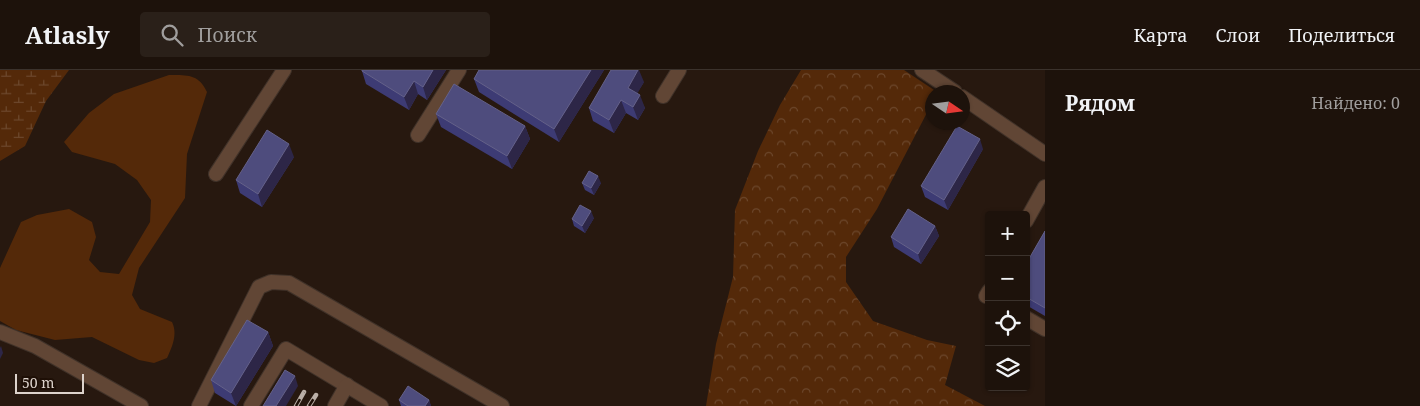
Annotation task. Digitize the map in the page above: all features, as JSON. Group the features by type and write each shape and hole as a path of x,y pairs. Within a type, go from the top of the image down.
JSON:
{"lane":[{"path":"216,174 284,70"},
{"path":"418,135 459,70"},
{"path":"663,96 679,70"},
{"path":"922,70 944,85"},
{"path":"970,103 1045,154"},
{"path":"1030,214 1045,187"},
{"path":"199,406 259,287 271,282 289,283 502,406"},
{"path":"1030,320 1045,329"},
{"path":"0,332 35,346 141,406"},
{"path":"251,406 286,349 381,406"},
{"path":"335,406 347,386"}],"green space":[{"path":"0,70 69,70 46,101 25,146 0,161"},
{"path":"801,70 904,70 926,85 925,116 877,209 846,257 846,282 873,321 927,340 956,346 945,385 985,406 706,406 716,344 733,277 735,210 758,151 780,105"},
{"path":"169,75 192,77 204,86 207,92 187,154 185,198 139,268 132,295 140,309 172,322 174,336 167,358 154,363 139,360 92,337 55,340 16,330 0,321 0,268 21,222 37,215 69,209 92,222 96,237 89,260 100,272 119,274 150,222 151,200 137,180 115,164 72,152 64,142 89,113 114,94"}],"building":[{"path":"362,70 433,70 423,87 414,81 404,97"},
{"path":"479,70 591,70 554,129 474,79"},
{"path":"611,70 638,70 628,88 640,95 633,107 621,100 609,120 589,108"},
{"path":"454,84 525,126 507,156 436,114"},
{"path":"267,130 289,144 258,194 236,180"},
{"path":"955,130 964,130 980,139 944,200 921,186"},
{"path":"589,171 598,176 591,188 582,183"},
{"path":"580,205 591,211 582,226 572,219"},
{"path":"908,209 935,226 918,254 891,237"},
{"path":"1045,231 1045,308 1030,299 1030,257"},
{"path":"247,320 268,332 231,393 211,380"},
{"path":"285,370 295,376 276,406 263,406"},
{"path":"408,386 429,400 425,406 408,406 399,400"}],"railway":[{"path":"296,406 304,392"},
{"path":"309,406 316,395"}]}
